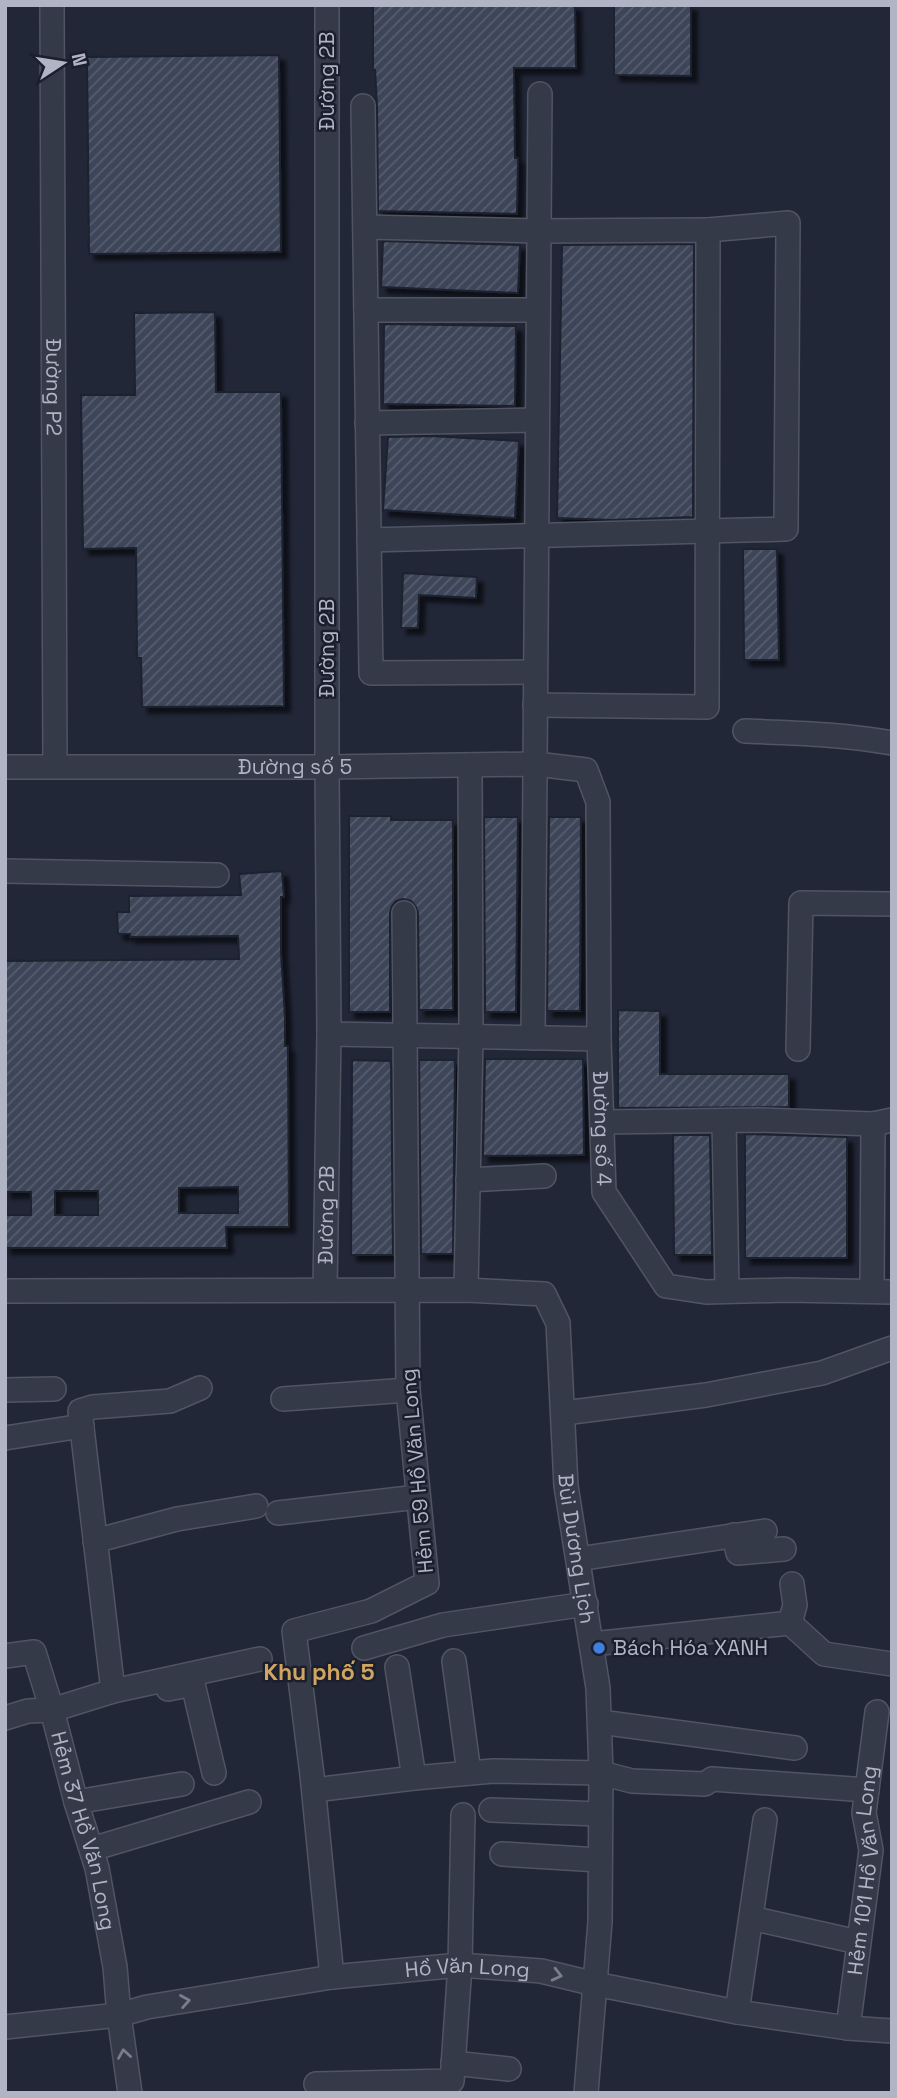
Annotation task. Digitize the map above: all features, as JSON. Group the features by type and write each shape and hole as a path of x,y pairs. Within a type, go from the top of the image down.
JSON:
{"street":[{"name":"Đường P2","path":"52,5 55,766"},
{"name":"Đường 2B","path":"325,1290 329,1034 327,5"},
{"path":"533,1038 540,94"},
{"path":"363,106 370,673 535,672"},
{"path":"365,227 539,231 708,230 788,223 786,529 369,540"},
{"path":"534,705 707,707 708,230"},
{"path":"366,310 538,310"},
{"path":"367,423 537,420"},
{"path":"745,732 831,734 892,743"},
{"name":"Đường số 5","path":"5,767 536,764 586,771"},
{"path":"5,1291 105,1281 325,1290 466,1290 471,1037 470,765"},
{"name":"Đường số 4","path":"586,771 598,802 599,1039 604,1192 666,1286 706,1292 882,1291"},
{"path":"5,871 217,876"},
{"path":"798,1049 802,903 892,904"},
{"name":"Hẻm 59 Hồ Văn Long","path":"332,1977 314,1790 294,1631 371,1611 427,1583 408,1390 404,913"},
{"path":"329,1034 599,1039"},
{"path":"602,1122 883,1122 882,1291"},
{"path":"724,1122 727,1291"},
{"path":"468,1180 544,1176"},
{"name":"Bùi Dương Lịch","path":"466,1290 544,1294 558,1323 566,1486 592,1644 600,1722 600,1922 586,2093"},
{"path":"564,1413 706,1395 822,1373 892,1348"},
{"path":"200,1388 170,1401 93,1407 80,1411 113,1691 116,1696 126,1698 193,1684 214,1773"},
{"path":"5,1390 54,1389"},
{"path":"283,1399 408,1390"},
{"path":"5,1438 82,1426"},
{"path":"278,1513 418,1497"},
{"path":"95,1541 177,1519 256,1506"},
{"path":"578,1559 765,1531"},
{"path":"734,1535 738,1553 784,1549"},
{"path":"790,1623 795,1605 792,1584"},
{"path":"364,1648 443,1625 586,1604"},
{"path":"592,1644 790,1623 824,1654 892,1664"},
{"path":"5,1656 34,1652 52,1710 28,1711 5,1718"},
{"name":"Hẻm 37 Hồ Văn Long","path":"119,2015 115,1967 97,1868 76,1802 52,1710 113,1691 260,1659"},
{"path":"454,1661 469,1773"},
{"path":"397,1667 415,1778"},
{"name":"Hẻm 101 Hồ Văn Long","path":"848,2028 871,1850 864,1813 877,1712"},
{"path":"600,1722 795,1748"},
{"path":"314,1790 469,1773 601,1773 632,1781 705,1784 712,1779 867,1790"},
{"path":"76,1802 181,1784"},
{"path":"92,1849 249,1802"},
{"path":"491,1811 600,1814"},
{"path":"316,2084 452,2081 460,1965 463,1815"},
{"path":"737,2012 765,1820"},
{"path":"502,1854 599,1860"},
{"path":"751,1918 858,1942"},
{"name":"Hồ Văn Long","path":"5,2028 119,2015 147,2007 332,1977 460,1965 541,1971 737,2012 848,2028 892,2031"},
{"path":"119,2015 131,2093"},
{"path":"453,2063 509,2069"}],"building":[{"path":"373,5 575,5 576,68 514,68 515,158 518,158 517,214 378,211"},
{"path":"614,5 691,5 691,76 614,75"},
{"path":"279,55 281,252 89,254 87,57"},
{"path":"383,241 520,245 518,293 381,287"},
{"path":"694,244 693,517 611,520 557,518 562,245"},
{"path":"215,312 216,392 281,392 284,706 142,707 141,658 137,658 136,548 83,549 81,395 135,395 134,313"},
{"path":"384,324 516,326 515,406 383,404"},
{"path":"431,436 519,441 515,518 383,510 388,437"},
{"path":"743,549 777,549 779,660 744,660"},
{"path":"403,573 477,577 476,598 419,595 418,628 401,628"},
{"path":"349,816 391,816 391,820 453,820 453,1010 419,1010 418,913 411,901 403,899 396,901 390,913 390,1012 349,1012"},
{"path":"484,817 518,817 516,1012 485,1012"},
{"path":"549,817 581,817 580,1011 547,1011"},
{"path":"282,871 284,897 281,897 281,953 285,1046 288,1046 289,1227 226,1227 227,1248 5,1248 5,1215 31,1215 31,1192 5,1192 5,961 239,959 238,936 130,937 130,934 118,934 117,912 129,912 129,896 241,895 239,874","holes":["238,1187 238,1213 179,1213 179,1188","55,1191 98,1191 98,1215 55,1215"]},
{"path":"618,1010 660,1011 660,1074 789,1074 789,1107 618,1108"},
{"path":"485,1059 583,1059 584,1155 483,1156"},
{"path":"352,1060 391,1061 393,1255 351,1255"},
{"path":"419,1060 455,1060 453,1254 421,1254"},
{"path":"745,1134 847,1137 847,1258 745,1258"},
{"path":"673,1135 710,1135 712,1255 674,1255"}],"place":[{"name":"Bách Hóa XANH","path":"599,1648"}],"district":[{"name":"Khu phố 5","path":"319,1672"}]}
